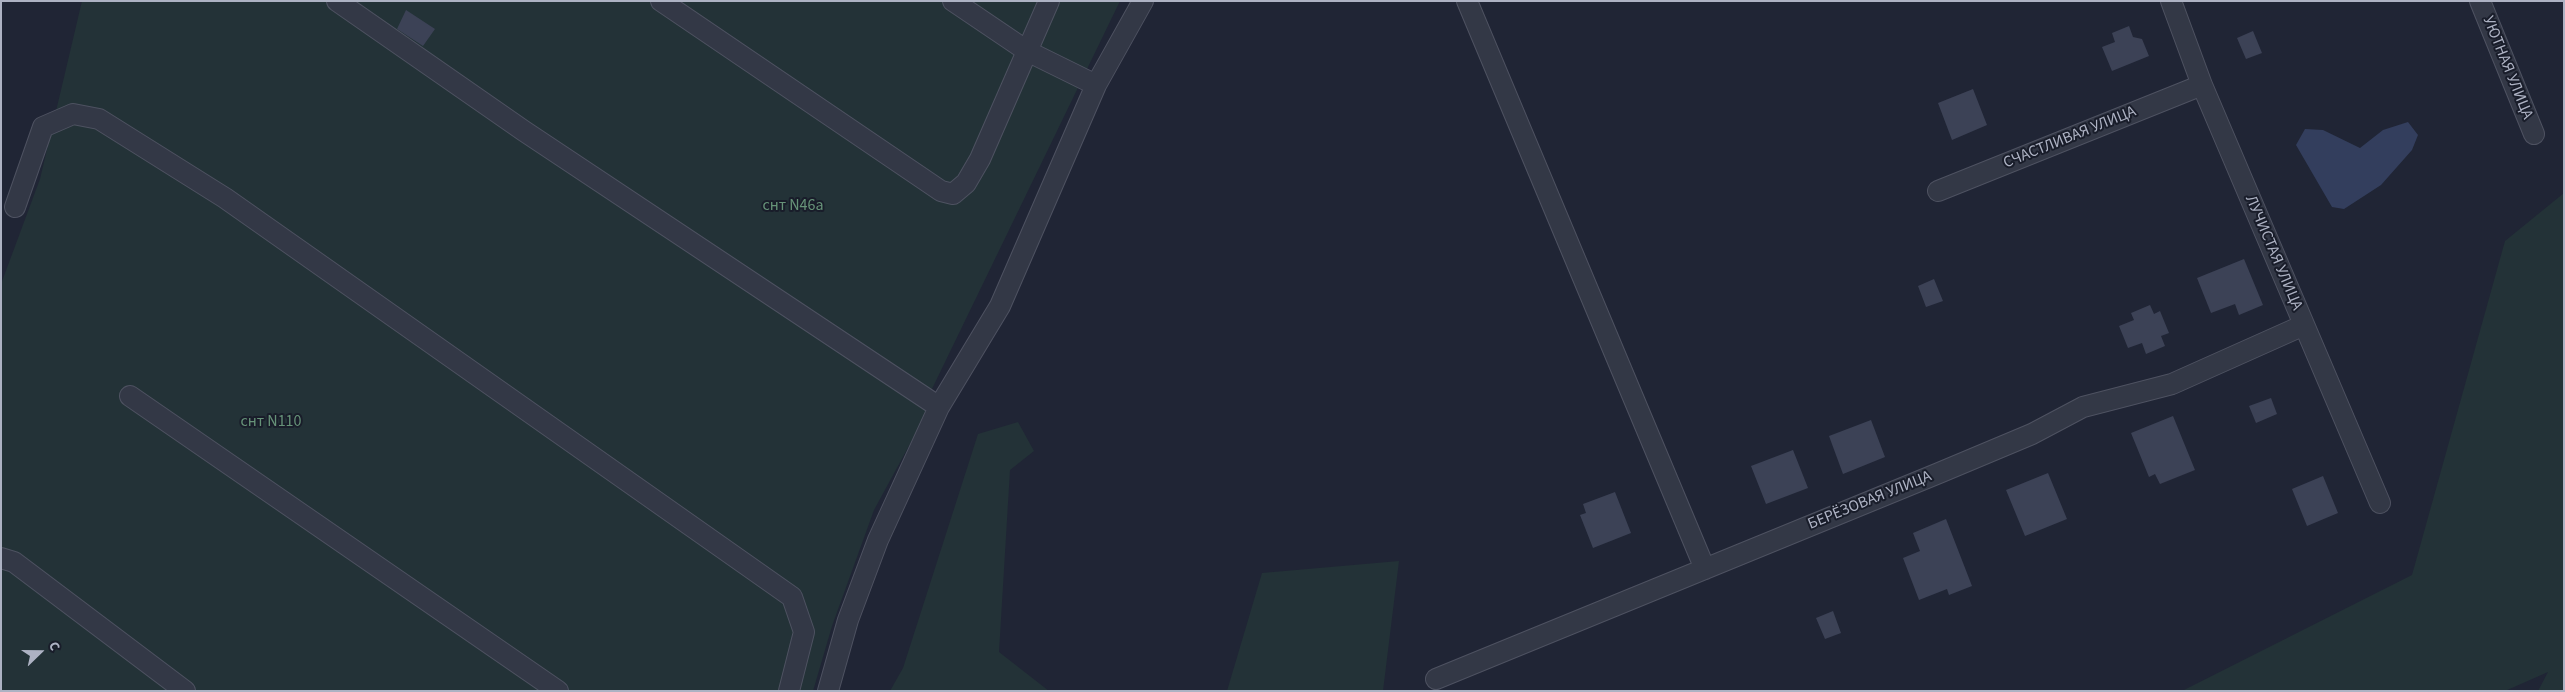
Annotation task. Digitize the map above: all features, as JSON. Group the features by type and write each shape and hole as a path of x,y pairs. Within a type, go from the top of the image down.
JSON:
{"street":[{"path":"338,1 524,131 939,407"},
{"path":"661,1 941,191 952,194 966,183 980,159 1049,1"},
{"path":"953,1 1027,51 1096,85"},
{"path":"828,691 848,620 875,549 939,407 1000,306 1096,85 1143,1"},
{"path":"1467,1 1705,569"},
{"name":"ЛУЧИСТАЯ УЛИЦА","path":"2171,1 2202,85 2380,503"},
{"name":"УЮТНАЯ УЛИЦА","path":"2480,1 2534,134"},
{"name":"СЧАСТЛИВАЯ УЛИЦА","path":"1938,191 2202,85"},
{"path":"15,208 43,127 73,114 99,119 225,198 792,597 804,632 789,691"},
{"name":"БЕРЁЗОВАЯ УЛИЦА","path":"1436,679 2032,434 2083,407 2172,384 2304,325"},
{"path":"130,396 558,691"},
{"path":"1,558 14,562 185,691"}],"green space":[{"name":"снт N110","path":"82,1 1120,1 930,393 923,420 874,510 832,626 813,691 1,691 1,284 40,179"},
{"path":"2564,193 2564,691 2538,691 2548,672 2505,691 2182,691 2412,575 2505,241"},
{"path":"1018,422 1034,451 1010,470 999,652 1049,691 890,691 903,668 978,434"},
{"path":"1399,561 1383,691 1227,691 1262,573"}],"water":[{"path":"2408,122 2418,135 2412,150 2381,185 2344,209 2332,207 2296,145 2305,129 2323,130 2360,148 2383,130"}],"building":[{"path":"406,10 435,29 423,46 397,29"},
{"path":"2129,26 2133,37 2142,39 2149,56 2112,71 2102,47 2115,42 2112,33"},
{"path":"2253,31 2262,53 2246,59 2237,38"},
{"path":"1973,89 1987,125 1952,140 1938,103"},
{"path":"2244,259 2263,305 2239,315 2235,304 2211,313 2197,278"},
{"path":"1934,279 1943,301 1926,307 1918,286"},
{"path":"2150,305 2154,314 2160,311 2169,333 2161,336 2165,346 2146,354 2142,343 2128,348 2119,326 2134,320 2131,313"},
{"path":"2271,398 2277,414 2256,423 2249,406"},
{"path":"2173,416 2195,470 2160,484 2155,474 2149,477 2131,433"},
{"path":"1871,420 1885,457 1843,474 1829,436"},
{"path":"1793,450 1808,488 1766,504 1751,466"},
{"path":"2048,473 2067,519 2025,536 2006,490"},
{"path":"2323,476 2338,513 2307,526 2292,489"},
{"path":"1615,492 1631,533 1593,548 1580,515 1586,513 1583,504"},
{"path":"1946,519 1972,586 1949,595 1947,589 1919,600 1903,558 1920,551 1913,533"},
{"path":"1833,611 1841,633 1825,639 1816,618"}],"park label":[{"name":"снт N46а","path":"793,206"}]}
